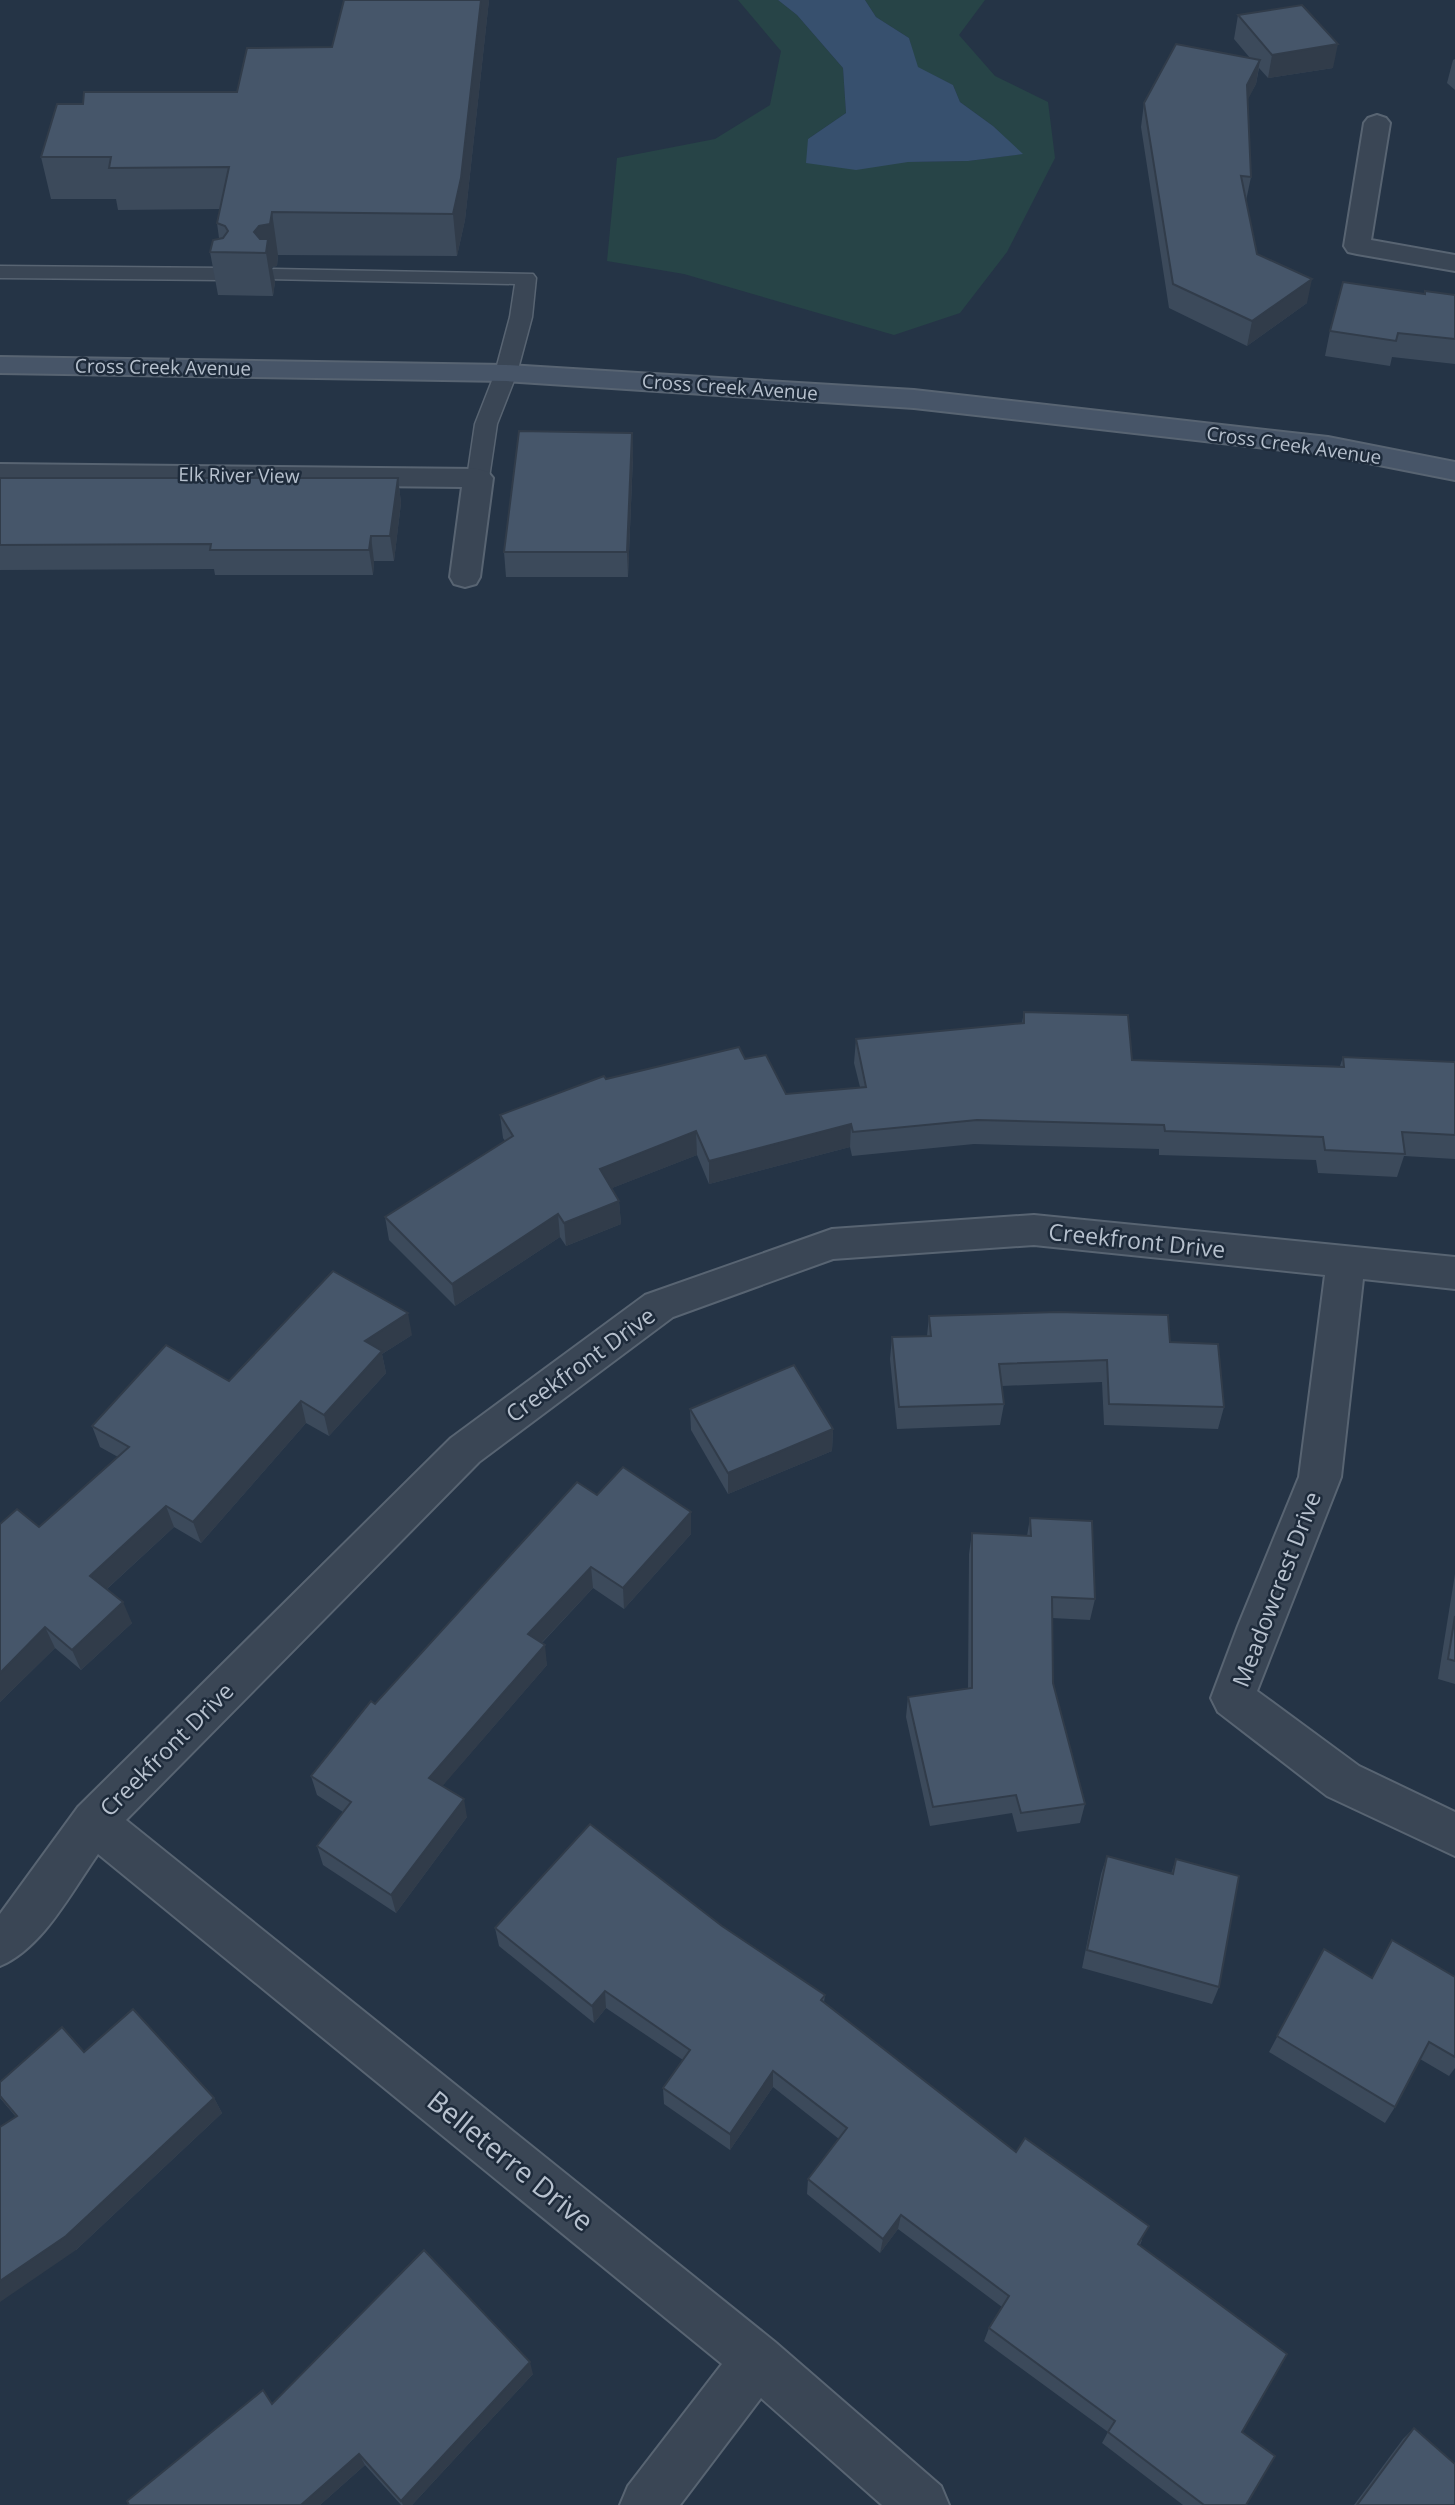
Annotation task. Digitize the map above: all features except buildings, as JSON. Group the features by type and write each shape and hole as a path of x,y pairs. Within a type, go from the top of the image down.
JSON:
{"street":[{"path":"1377,123 1357,246 1455,263"},
{"name":"Cross Creek Avenue","path":"0,365 506,373 914,399 1328,446 1455,471"},
{"name":"Elk River View","path":"0,474 478,478"},
{"path":"465,577 478,478"},
{"name":"Creekfront Drive","path":"0,1943 16,1930 94,1822 465,1450 659,1306 832,1244 1034,1230 1455,1273"},
{"name":"Meadowcrest Drive","path":"1346,1261 1320,1477 1259,1626 1233,1698 1343,1781 1455,1835"},
{"name":"Belleterre Drive","path":"94,1822 757,2360 922,2505"},
{"path":"647,2505 757,2360"}],"lane":[{"path":"0,272 223,274"},
{"path":"274,275 526,278 521,317 506,373 486,424 478,478"}],"green space":[{"path":"738,0 778,0 797,15 843,68 846,113 808,139 908,162 968,161 1022,154 993,126 960,102 953,85 917,67 909,38 876,17 865,0 985,0 959,35 995,76 1048,102 1055,158 1007,252 960,313 894,335 684,274 607,261 617,158 715,139 770,105 781,51"}],"water":[{"path":"778,0 865,0 876,17 909,38 918,67 953,85 960,102 993,126 1023,154 968,161 908,162 856,170 806,163 808,139 846,113 843,68 797,15"}]}
